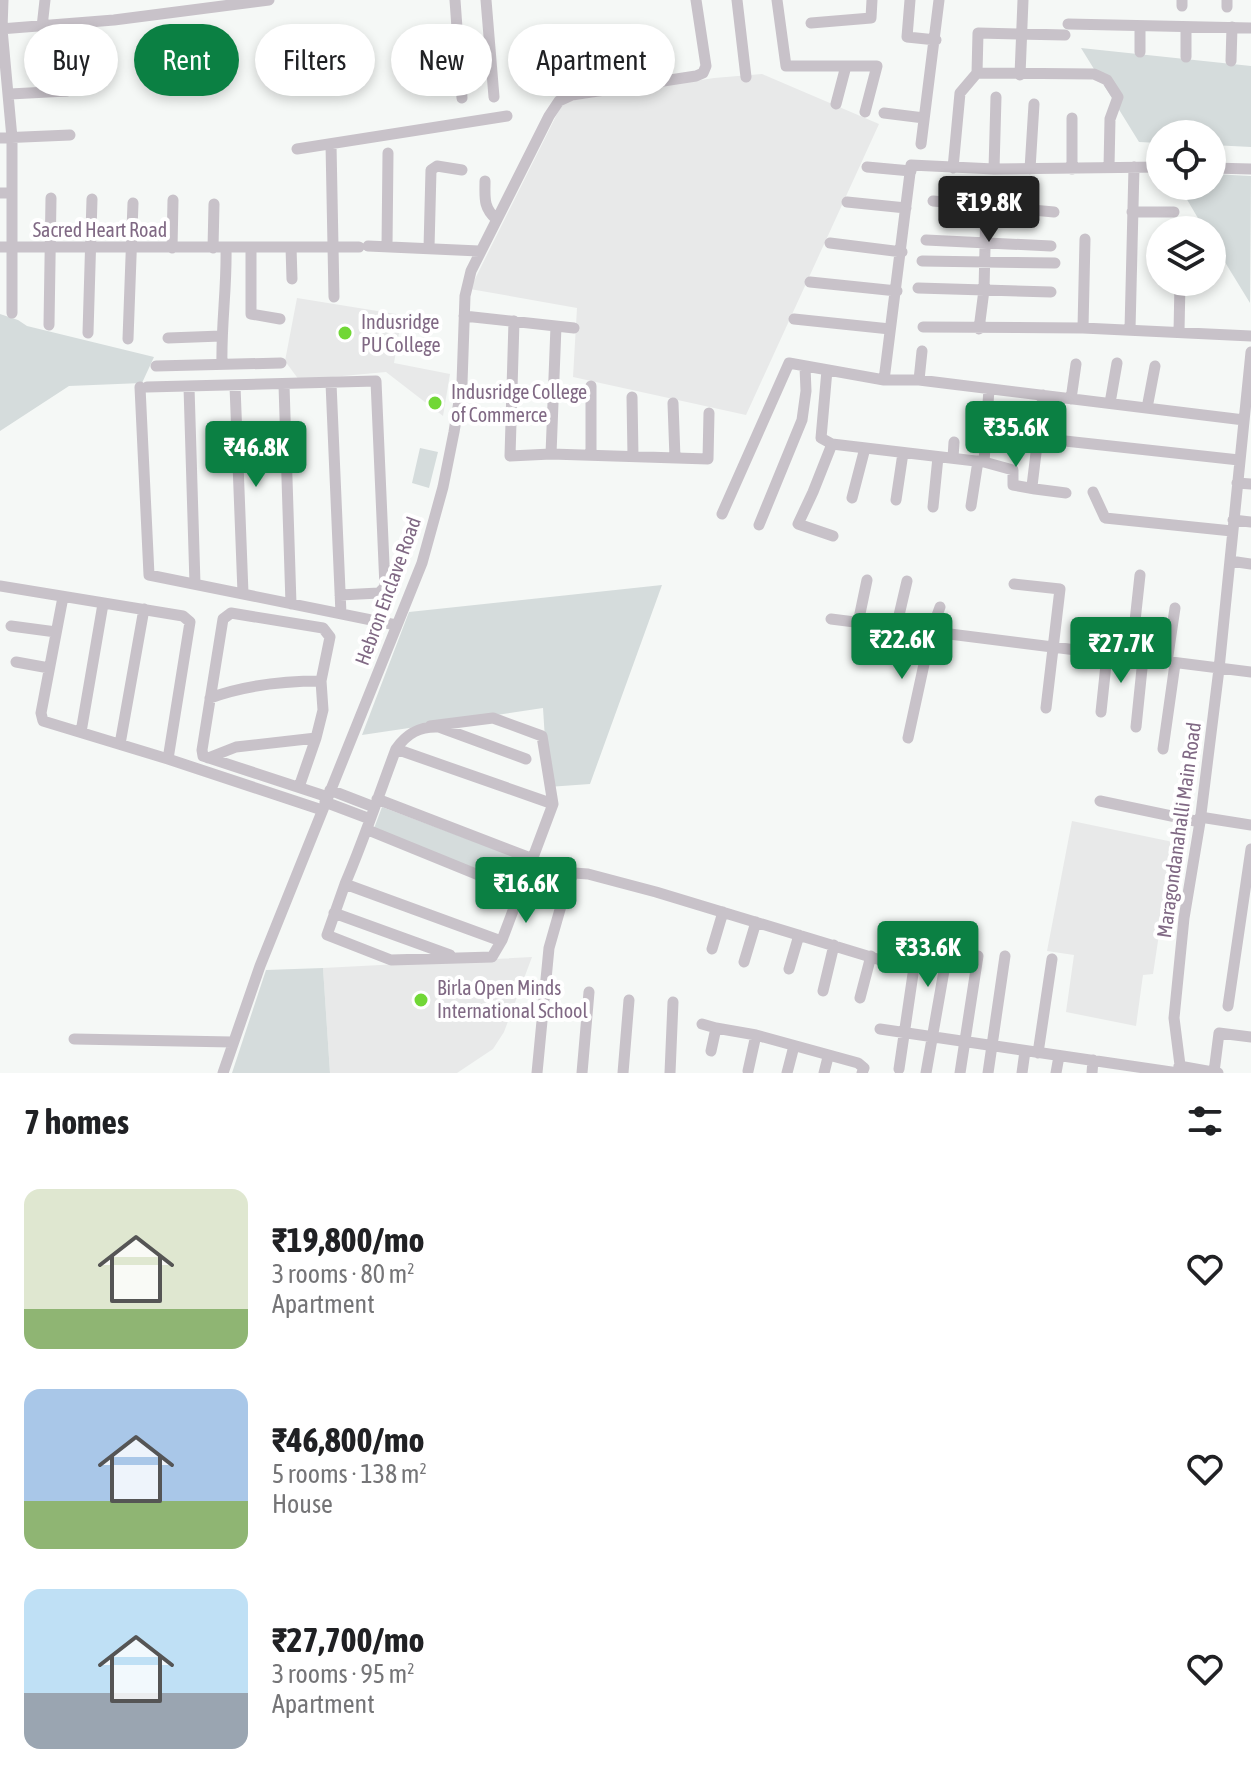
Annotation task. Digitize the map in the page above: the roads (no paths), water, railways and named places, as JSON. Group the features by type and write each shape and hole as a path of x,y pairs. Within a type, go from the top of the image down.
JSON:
{"street":[{"path":"42,24 45,0"},
{"path":"65,24 269,0"},
{"path":"455,0 462,98"},
{"path":"486,0 494,97"},
{"name":"Hebron Enclave Road","path":"223,1073 232,1042 326,800 422,563 443,487 462,383 468,280 479,251 559,101 572,95 703,73 706,66 696,0"},
{"path":"737,0 746,77"},
{"path":"777,0 786,66 877,66 865,112"},
{"path":"811,23 871,18 872,0"},
{"path":"910,0 907,37 936,40"},
{"path":"921,144 939,0"},
{"path":"1020,75 1023,0"},
{"name":"Sacred Heart Road","path":"1,8 10,94 6,138 6,247 387,246 479,251"},
{"path":"1140,26 1140,52"},
{"path":"953,168 960,93 977,73 978,33 1022,35 1140,26 1251,28"},
{"path":"1186,27 1186,57"},
{"path":"1231,61 1232,27"},
{"path":"1,29 24,28"},
{"path":"836,104 846,66"},
{"path":"977,73 1094,74 1107,80 1118,97 1110,119 1109,167"},
{"path":"10,94 24,93"},
{"path":"994,169 996,97"},
{"path":"1030,169 1034,104"},
{"path":"884,113 924,118"},
{"path":"297,149 507,116"},
{"path":"1072,118 1072,169"},
{"path":"6,138 70,135"},
{"path":"331,144 334,297"},
{"path":"387,246 388,153"},
{"path":"884,380 911,165 994,169 1146,167"},
{"path":"429,248 431,170 437,166 462,170"},
{"path":"867,167 911,171"},
{"path":"1130,330 1134,167"},
{"path":"1226,168 1251,169"},
{"path":"485,181 484,204 487,212 496,219"},
{"path":"49,325 51,198"},
{"path":"88,333 92,199"},
{"path":"172,248 173,200"},
{"path":"933,201 1054,212"},
{"path":"847,202 906,208"},
{"path":"128,339 133,203"},
{"path":"213,248 214,204"},
{"path":"979,329 984,290 986,205"},
{"path":"1132,212 1174,212"},
{"path":"1083,328 1085,239"},
{"path":"926,240 1051,246"},
{"path":"830,243 902,252"},
{"path":"6,247 12,313"},
{"path":"291,247 292,279"},
{"path":"222,364 221,336 227,292 226,248"},
{"path":"251,248 251,314 280,319"},
{"path":"922,261 1055,263"},
{"path":"810,282 897,291"},
{"path":"918,288 1051,292"},
{"path":"1179,332 1180,296"},
{"path":"464,316 574,328"},
{"path":"794,319 890,329"},
{"path":"514,321 510,456 591,454 708,459 709,413"},
{"path":"551,454 556,326"},
{"path":"923,327 1083,328 1251,336"},
{"path":"168,338 221,336"},
{"path":"919,380 922,351"},
{"name":"Maragondanahalli Main Road","path":"1180,1071 1174,1018 1184,918 1219,669 1239,460 1246,438 1244,420 1251,352"},
{"path":"156,366 281,363"},
{"path":"722,514 789,363 884,380 919,380 1244,420"},
{"path":"1110,403 1117,363"},
{"path":"1071,399 1076,364"},
{"path":"1147,408 1155,366"},
{"path":"759,525 802,420 805,367"},
{"path":"827,370 821,438 832,444 981,462 1013,470 1013,485 1066,493"},
{"path":"340,595 379,593 384,590 378,383 373,380 143,387 147,570 152,575 396,625"},
{"path":"331,383 341,614"},
{"path":"284,385 291,604"},
{"path":"235,386 243,593"},
{"path":"591,386 591,454"},
{"path":"189,387 195,584"},
{"path":"971,506 981,462 989,389"},
{"path":"1035,489 1032,481 1043,395"},
{"path":"632,397 633,456"},
{"path":"673,403 675,458"},
{"path":"1065,441 1239,460"},
{"path":"953,458 954,442"},
{"path":"832,444 798,524 833,536"},
{"path":"852,498 865,448"},
{"path":"896,500 903,453"},
{"path":"933,507 938,457"},
{"path":"1237,483 1251,484"},
{"path":"1093,492 1105,518 1233,525 1251,522"},
{"path":"1230,561 1251,564"},
{"path":"1136,727 1140,575"},
{"path":"858,623 867,580"},
{"path":"896,628 907,581"},
{"path":"1014,584 1060,589 1046,708"},
{"path":"0,586 183,616 190,622 168,759"},
{"path":"63,597 41,713 43,721 168,759 533,859"},
{"path":"81,732 103,604"},
{"path":"908,738 931,632 940,607"},
{"path":"1163,749 1175,608"},
{"path":"120,744 144,609"},
{"path":"299,787 323,710 321,681 330,637 328,631 231,613 223,619 202,750 207,758 299,787 326,800"},
{"path":"831,619 1251,672"},
{"path":"11,626 56,632"},
{"path":"1101,712 1107,655"},
{"path":"16,662 49,668"},
{"path":"210,698 239,687 321,681"},
{"path":"493,718 542,736 553,804 501,941 492,957 391,960 327,936 396,749 413,732 430,726 493,718"},
{"path":"430,726 526,759"},
{"path":"207,758 236,747 316,738"},
{"path":"396,749 553,804"},
{"path":"1100,801 1251,825"},
{"path":"372,814 520,892"},
{"path":"1228,1006 1251,849"},
{"path":"537,1073 549,948 567,885 574,873 588,874 723,912 897,965"},
{"path":"345,884 501,941"},
{"path":"712,949 723,912"},
{"path":"334,913 457,958"},
{"path":"744,962 756,922"},
{"path":"789,969 799,935"},
{"path":"899,1069 918,940"},
{"path":"823,991 834,945"},
{"path":"926,1073 948,948"},
{"path":"860,998 871,956"},
{"path":"960,1073 978,956"},
{"path":"988,1073 1005,956"},
{"path":"1038,1053 1052,959"},
{"path":"582,1073 589,992"},
{"path":"623,1073 629,1000"},
{"path":"670,1073 673,1002"},
{"path":"702,1024 756,1035 858,1063 864,1068 862,1073"},
{"path":"711,1051 716,1028"},
{"path":"880,1029 1059,1056 1092,1067 1216,1073 1219,1033 1251,1037"},
{"path":"748,1071 756,1035"},
{"path":"74,1039 232,1042"},
{"path":"787,1073 794,1046"},
{"path":"1022,1073 1025,1051"},
{"path":"1056,1073 1059,1056"},
{"path":"824,1073 828,1057"}],"place":[{"name":"Indusridge PU College","path":"345,333"},
{"name":"Indusridge College of Commerce","path":"435,403"},
{"name":"Birla Open Minds International School","path":"421,1000"}]}
